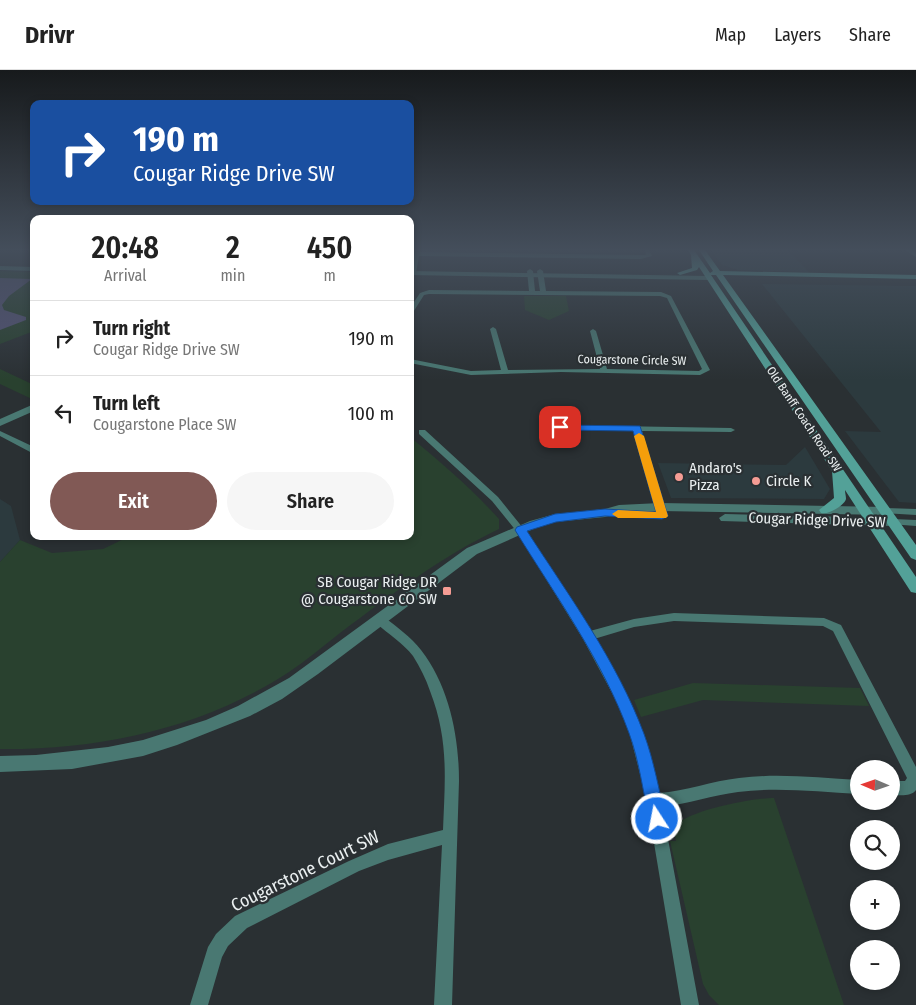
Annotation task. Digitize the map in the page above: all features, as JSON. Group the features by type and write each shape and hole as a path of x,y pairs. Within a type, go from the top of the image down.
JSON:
{"main road":[{"name":"Old Banff Coach Road SW","path":"720,294 916,588"},
{"name":"Old Banff Coach Road SW","path":"732,294 916,555"},
{"path":"735,294 737,301"},
{"path":"825,510 835,505 840,499 836,467"}],"street":[{"name":"Cougarstone Circle SW","path":"414,307 423,294"},
{"name":"Cougarstone Circle SW","path":"414,362 471,373 604,371 700,373 706,370 669,297 661,294 618,294"},
{"path":"493,329 505,373"},
{"path":"593,331 604,371"},
{"path":"0,423 30,409"},
{"path":"560,427 731,430"},
{"path":"636,428 661,512"},
{"path":"422,432 495,499 520,530 587,636 624,702 637,735 654,801 690,1005"},
{"path":"0,433 30,449"},
{"name":"Cougar Ridge Drive SW","path":"738,514 825,510 869,516 893,522"},
{"name":"Cougar Ridge Drive SW","path":"0,764 63,763 135,751 186,735 234,716 277,693 317,667 472,551 520,530 555,518 605,513 661,512 869,516"},
{"path":"869,516 886,512 916,512"},
{"path":"893,522 916,523"},
{"path":"587,636 634,624 674,617 824,622 837,628 915,779 910,788 900,788"},
{"path":"380,620 417,653 429,674 446,721 451,746 452,781 442,1005"},
{"path":"654,801 671,800 737,785 772,784 850,787"},
{"name":"Cougarstone Court SW","path":"199,1005 214,953 222,940 241,922 354,866 388,852 449,836"}],"shaded area":[{"path":"770,294 916,294 916,503 899,502 845,431 881,432"},
{"path":"805,447 830,489 824,499 671,498 658,463 786,465"},
{"path":"0,499 11,506 20,540 0,562"}],"green space":[{"path":"0,294 30,294 30,333 0,344"},
{"path":"524,296 566,296 569,311 549,320 525,310"},
{"path":"0,369 30,383 30,398 0,384"},
{"path":"414,440 456,476 499,519 499,529 457,551 417,577 289,672 222,708 150,732 113,740 76,745 0,749 0,562 20,540 52,553 103,549 122,540 414,540"},
{"path":"693,683 860,688 869,706 703,700 641,717 634,700"},
{"path":"774,798 844,1005 719,1005 709,995 703,984 670,841 676,841 675,826 682,820 707,810 752,800"}],"water":[{"path":"0,294 12,294 2,305 4,310 26,317 26,320 0,330"}],"slow traffic":[{"path":"618,514 662,516 639,436"}],"place":[{"name":"Andaro's Pizza","path":"679,477"},
{"name":"Circle K","path":"756,481"},
{"name":"SB Cougar Ridge DR @ Cougarstone CO SW","path":"447,591"}],"route":[{"path":"560,427 636,428 662,516 605,513 555,518 520,530 587,636 624,702 637,735 657,819"}]}
